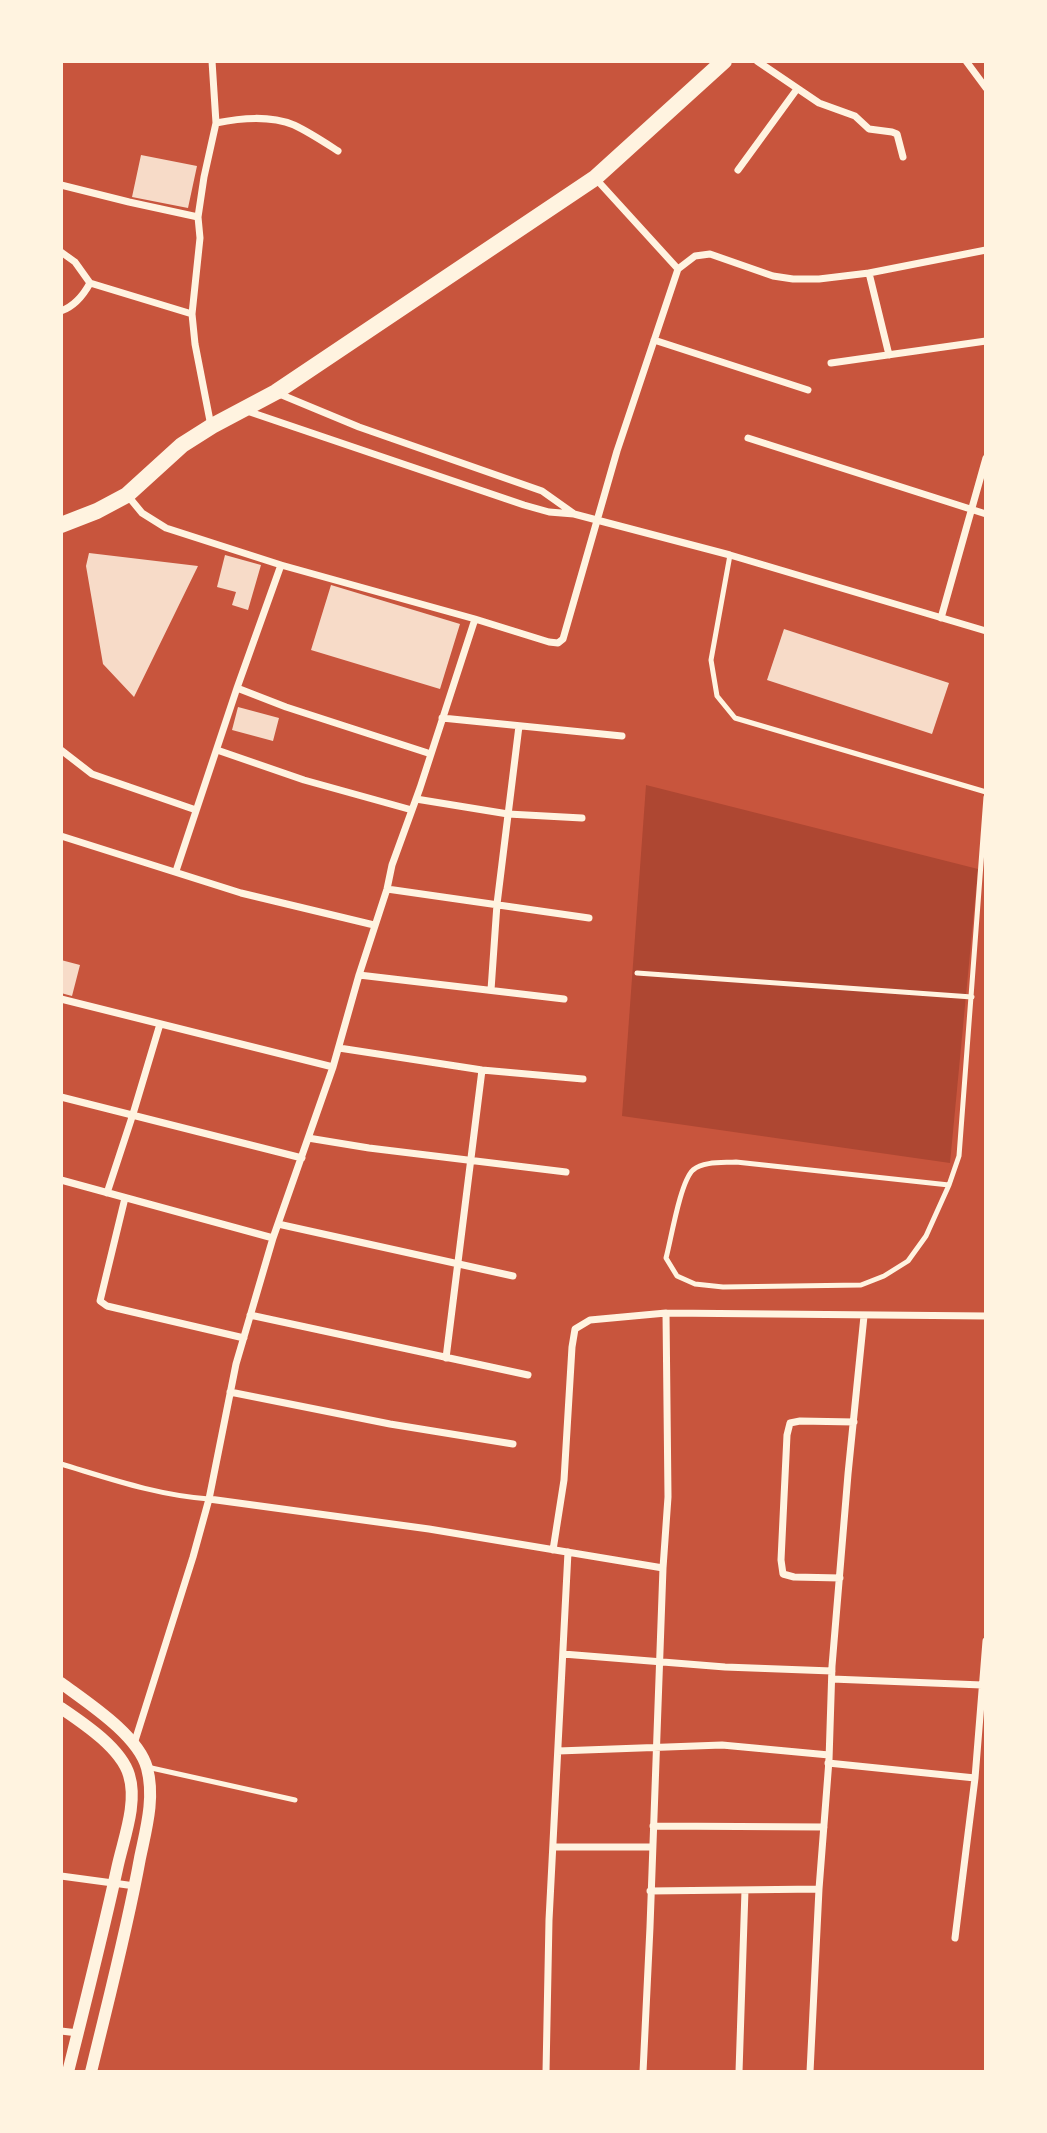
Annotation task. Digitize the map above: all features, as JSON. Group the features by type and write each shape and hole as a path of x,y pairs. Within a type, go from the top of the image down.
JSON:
{"main road":[{"path":"61,525 97,511 127,495 182,445 276,392 595,178 724,61"}],"street":[{"path":"212,61 216,123 198,217 200,238 192,314 195,344 212,426"},
{"path":"757,61 818,103 855,116 869,129 897,134 903,157"},
{"path":"966,61 986,88"},
{"path":"738,170 797,89"},
{"path":"216,123 265,118 293,125 338,151"},
{"path":"595,178 678,269"},
{"path":"61,185 198,217"},
{"path":"127,495 142,513 166,528 281,565 558,643 565,634 617,451 678,269 695,256 710,254 773,276 818,279 869,273 986,250"},
{"path":"61,252 75,262 90,283 192,314"},
{"path":"869,273 889,355"},
{"path":"61,311 77,302 90,283"},
{"path":"654,340 808,390"},
{"path":"831,363 986,341"},
{"path":"276,392 359,427 542,491 573,514"},
{"path":"244,410 524,505 549,512 573,514 730,555 986,631"},
{"path":"748,438 986,514"},
{"path":"942,618 986,458"},
{"path":"176,872 281,565"},
{"path":"134,1744 209,1499 230,1392 273,1238 333,1067 392,865 475,619"},
{"path":"237,688 286,707 430,754"},
{"path":"442,718 622,736"},
{"path":"491,990 498,904 519,726"},
{"path":"217,750 304,780 412,810"},
{"path":"61,751 92,774 196,810"},
{"path":"416,799 508,814 582,818"},
{"path":"61,836 241,893 374,925"},
{"path":"387,889 589,918"},
{"path":"359,975 564,999"},
{"path":"61,999 333,1067"},
{"path":"107,1193 134,1114 160,1024"},
{"path":"339,1048 482,1070 583,1079"},
{"path":"446,1358 482,1070"},
{"path":"61,1097 302,1158"},
{"path":"308,1138 472,1162 566,1172"},
{"path":"61,1180 273,1238"},
{"path":"125,1198 100,1301 107,1306 244,1338"},
{"path":"278,1224 513,1276"},
{"path":"643,2072 669,1470 666,1313"},
{"path":"553,1550 564,1480 572,1347 575,1329 590,1320 666,1313 986,1316"},
{"path":"250,1315 527,1375"},
{"path":"810,2072 832,1675 864,1316"},
{"path":"230,1392 390,1424 513,1444"},
{"path":"840,1578 794,1577 783,1574 781,1560 787,1435 790,1423 800,1421 854,1422"},
{"path":"209,1499 429,1529 663,1568"},
{"path":"545,2072 549,1920 568,1552"},
{"path":"955,1938 975,1778 986,1641"},
{"path":"563,1654 982,1685"},
{"path":"61,1683 92,1706 134,1744 147,1767 151,1793 135,1886 91,2072"},
{"path":"80,1721 92,1706"},
{"path":"61,1708 119,1756 129,1773 132,1794 114,1883 68,2072"},
{"path":"558,1751 722,1745 975,1778"},
{"path":"653,1826 824,1827"},
{"path":"553,1847 652,1847"},
{"path":"61,1877 135,1886"},
{"path":"650,1891 819,1889"},
{"path":"739,2072 744,1890"},
{"path":"61,2031 78,2033"}],"lane":[{"path":"730,555 711,660 717,696 735,718 986,794 959,1156 949,1185 926,1236 908,1261 884,1276 861,1284 723,1287 695,1284 677,1276 666,1258 683,1188 693,1170 712,1163 736,1162 949,1185"},
{"path":"637,973 972,997"},
{"path":"61,1464 157,1492 209,1499"},
{"path":"147,1767 295,1800"}],"shaded area":[{"path":"646,785 978,869 950,1163 622,1116"}],"building":[{"path":"141,155 197,166 188,208 132,197"},
{"path":"89,553 198,566 134,697 103,664 86,566"},
{"path":"225,555 261,565 248,610 232,605 236,592 217,587"},
{"path":"331,585 460,624 440,689 311,650"},
{"path":"784,629 949,683 932,734 767,680"},
{"path":"238,707 279,718 273,741 232,730"},
{"path":"61,960 80,965 72,996 61,993"}]}
